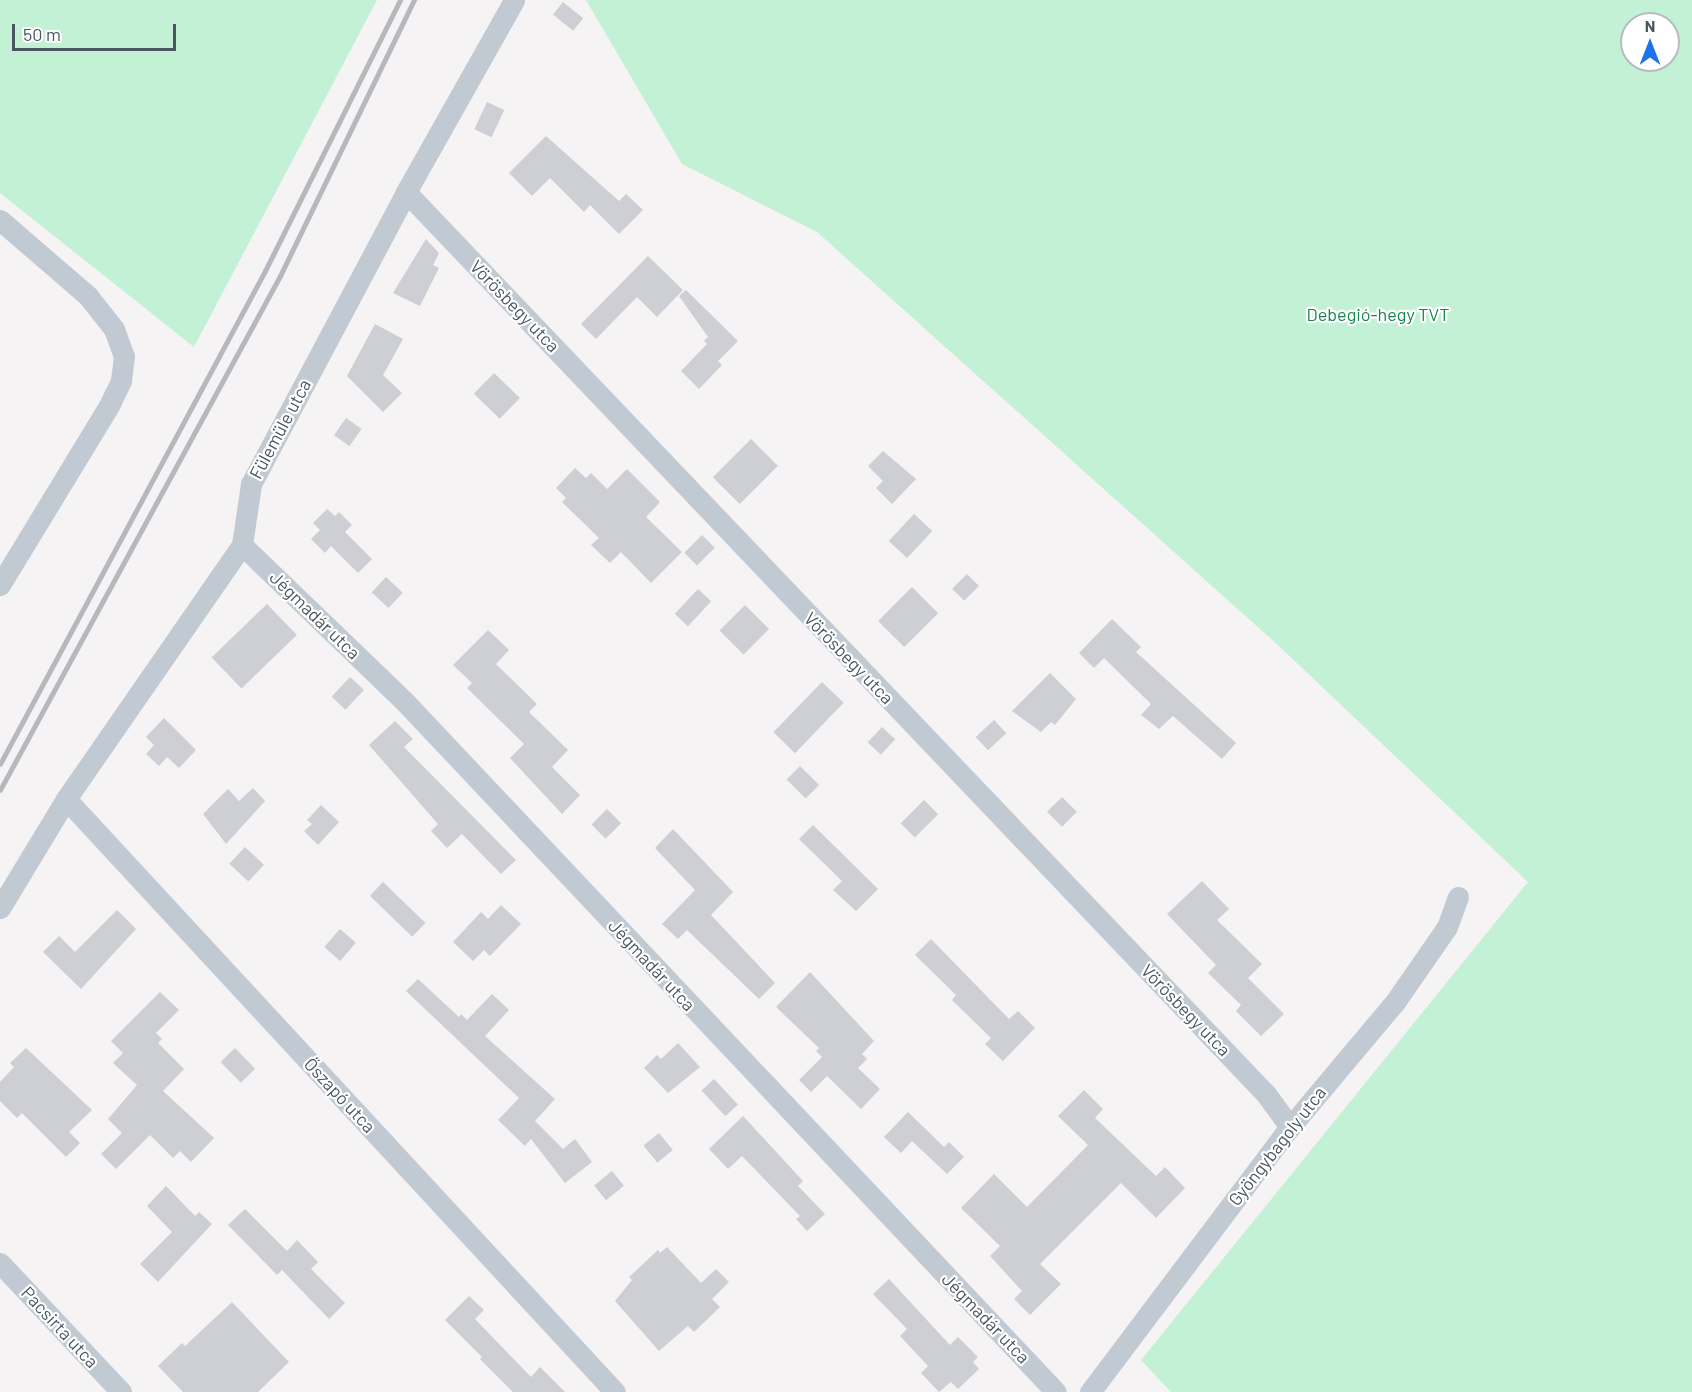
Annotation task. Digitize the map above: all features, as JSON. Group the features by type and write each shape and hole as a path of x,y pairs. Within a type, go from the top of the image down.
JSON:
{"street":[{"name":"Fülemüle utca","path":"0,908 66,799 242,545 251,484 406,192 514,0"},
{"name":"Vörösbegy utca","path":"406,192 1266,1094 1290,1127"},
{"path":"0,220 88,296 114,329 124,356 121,381 110,404 0,585"},
{"name":"Jégmadár utca","path":"242,545 406,704 1056,1392"},
{"name":"Őszapó utca","path":"66,799 615,1392"},
{"name":"Gyöngybagoly utca","path":"1090,1392 1290,1127 1395,1002 1447,927 1458,897"},
{"name":"Pacsirta utca","path":"0,1263 121,1392"}],"green space":[{"path":"0,0 377,0 194,347 0,193"},
{"name":"Debegió-hegy TVT","path":"586,0 1692,0 1692,1392 1171,1392 1141,1360 1528,882 1280,647 817,232 682,164"}],"building":[{"path":"563,2 583,18 573,31 553,14"},
{"path":"487,102 504,110 492,137 474,129"},
{"path":"546,136 619,201 626,194 643,210 619,234 590,205 584,212 550,178 532,196 509,173"},
{"path":"426,239 439,253 433,265 439,268 420,306 393,293"},
{"path":"648,256 683,290 657,317 637,297 596,339 581,324"},
{"path":"686,290 738,341 718,361 722,365 699,389 681,371 707,344 704,341 708,337 679,296"},
{"path":"375,324 403,339 383,375 402,393 383,412 347,376"},
{"path":"494,373 520,398 500,419 474,394"},
{"path":"346,418 362,429 350,446 334,435"},
{"path":"751,439 778,466 740,504 713,477"},
{"path":"883,451 916,479 892,504 876,488 883,481 868,466"},
{"path":"575,468 586,478 591,473 607,489 627,469 660,502 646,517 682,552 651,583 621,552 610,563 591,545 599,538 562,502 566,498 556,488"},
{"path":"327,509 335,516 339,512 352,525 345,532 372,559 358,573 331,546 325,553 311,539 320,530 313,523"},
{"path":"914,514 932,531 907,558 889,541"},
{"path":"702,535 715,548 697,565 684,553"},
{"path":"967,574 979,586 964,601 952,589"},
{"path":"386,577 403,593 388,608 372,592"},
{"path":"912,587 938,613 904,647 878,621"},
{"path":"698,589 711,601 688,626 675,614"},
{"path":"267,604 297,635 241,688 212,657"},
{"path":"745,605 769,629 744,654 720,630"},
{"path":"1112,619 1141,647 1136,652 1236,743 1222,759 1173,716 1159,729 1141,715 1151,704 1104,658 1094,668 1079,653"},
{"path":"488,630 509,650 496,664 537,704 529,712 568,750 552,767 580,795 562,814 510,758 524,744 467,688 472,683 453,665"},
{"path":"1050,673 1076,699 1055,725 1051,722 1041,732 1012,711"},
{"path":"350,677 364,690 345,710 332,697"},
{"path":"822,682 844,703 795,753 773,732"},
{"path":"164,718 196,750 179,768 167,757 159,766 146,754 154,745 146,737"},
{"path":"994,720 1006,733 988,750 976,737"},
{"path":"395,721 413,739 404,747 516,860 501,874 462,834 447,848 431,831 438,824 369,745"},
{"path":"882,727 895,739 881,755 868,742"},
{"path":"800,766 819,785 806,799 787,779"},
{"path":"253,788 265,801 226,844 203,814 228,789 239,801"},
{"path":"1062,797 1077,812 1062,827 1047,812"},
{"path":"924,800 938,814 915,837 901,823"},
{"path":"321,805 339,822 318,845 304,831 312,824 307,820"},
{"path":"607,809 621,823 606,839 591,825"},
{"path":"813,825 878,889 856,911 833,890 842,881 799,839"},
{"path":"673,829 733,892 711,915 775,983 759,999 687,930 678,939 662,924 695,890 655,848"},
{"path":"245,847 264,865 248,882 229,864"},
{"path":"1202,881 1229,909 1217,920 1262,964 1248,978 1284,1014 1261,1036 1236,1011 1241,1005 1208,973 1216,965 1167,914"},
{"path":"383,882 425,923 412,937 370,896"},
{"path":"501,905 521,924 490,956 484,950 473,961 453,942 481,912 488,919"},
{"path":"117,910 136,929 81,989 43,952 59,936 75,952"},
{"path":"340,929 356,943 340,961 324,947"},
{"path":"931,939 1009,1019 1018,1011 1035,1028 1003,1061 985,1044 991,1038 952,1000 956,995 915,955"},
{"path":"810,972 874,1041 862,1054 867,1059 858,1068 880,1089 861,1109 827,1076 811,1092 799,1080 822,1057 816,1051 819,1048 776,1007"},
{"path":"418,979 459,1017 461,1014 467,1020 492,994 509,1010 485,1036 555,1099 535,1121 563,1149 575,1139 592,1162 565,1183 531,1139 525,1146 498,1120 519,1098 406,991"},
{"path":"160,992 179,1010 156,1033 162,1039 158,1043 184,1069 163,1091 214,1138 191,1162 180,1151 173,1158 150,1135 116,1169 101,1154 122,1133 108,1119 137,1085 113,1063 123,1053 111,1041"},
{"path":"678,1043 700,1067 668,1093 644,1068 657,1055 661,1059"},
{"path":"26,1048 92,1110 69,1132 80,1143 66,1157 22,1113 17,1118 0,1101 0,1082 14,1067 10,1063"},
{"path":"235,1048 255,1069 241,1083 221,1062"},
{"path":"714,1079 738,1105 725,1116 702,1091"},
{"path":"1084,1090 1103,1109 1095,1118 1156,1176 1165,1167 1185,1188 1156,1218 1121,1183 1040,1264 1061,1284 1030,1315 1014,1299 1022,1291 990,1256 1000,1246 961,1208 994,1174 1027,1207 1088,1145 1058,1116"},
{"path":"908,1112 944,1147 949,1142 964,1157 947,1174 912,1141 901,1153 884,1137"},
{"path":"743,1116 803,1181 798,1186 825,1214 807,1231 796,1219 800,1216 742,1156 728,1169 709,1149"},
{"path":"659,1133 673,1150 657,1163 643,1146"},
{"path":"612,1171 624,1186 606,1200 594,1185"},
{"path":"166,1186 195,1216 199,1212 212,1224 158,1282 140,1264 172,1232 147,1206"},
{"path":"245,1209 287,1251 297,1240 318,1262 311,1269 345,1303 329,1319 282,1270 277,1275 228,1225"},
{"path":"667,1247 701,1283 716,1269 729,1282 712,1299 720,1307 694,1332 688,1326 659,1351 615,1301 632,1280 629,1277 658,1250 660,1253"},
{"path":"889,1279 950,1345 958,1337 978,1357 973,1362 979,1369 958,1389 951,1382 939,1392 921,1373 928,1366 900,1336 907,1329 873,1294"},
{"path":"469,1296 484,1310 475,1319 531,1377 540,1367 565,1392 513,1392 480,1359 482,1357 445,1320"},
{"path":"232,1302 289,1362 258,1392 183,1392 158,1366 182,1343 185,1346"}],"railway":[{"path":"0,764 265,271 400,0"},
{"path":"0,790 280,276 414,0"}]}
